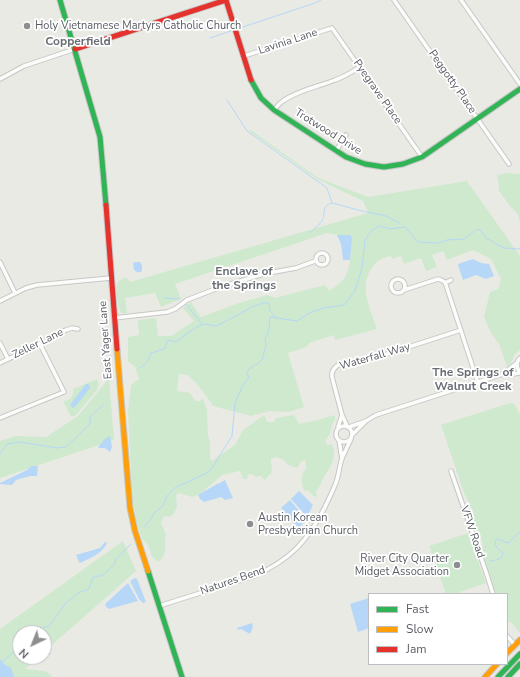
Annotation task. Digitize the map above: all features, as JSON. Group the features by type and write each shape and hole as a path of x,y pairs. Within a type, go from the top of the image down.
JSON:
{"main road":[{"name":"East Yager Lane","path":"60,0 100,137 130,508 133,522 182,677"},
{"path":"75,49 226,0"},
{"name":"Trotwood Drive","path":"226,0 252,82 261,98 274,110 346,157 357,162 379,167 390,167 411,162 422,157 520,89"},
{"path":"508,652 520,640"},
{"path":"498,677 520,654"},
{"path":"508,677 520,664"},
{"path":"485,677 496,665"}],"street":[{"name":"Peggotty Place","path":"394,0 509,164"},
{"path":"461,0 520,84"},
{"name":"Lavinia Lane","path":"244,56 332,28"},
{"name":"Pyegrave Place","path":"332,28 422,157"},
{"path":"0,79 24,66 75,49"},
{"path":"274,110 281,102 295,94 335,80 360,67"},
{"path":"336,150 346,135"},
{"path":"114,318 167,312 175,309 187,300 218,288 263,274 296,268 315,261"},
{"path":"0,262 15,293"},
{"path":"0,301 37,284 111,278"},
{"path":"404,290 405,284 402,280 395,279 392,282 391,289 400,293 404,290 438,280 443,280 478,383"},
{"path":"445,283 451,280"},
{"name":"Zeller Lane","path":"0,363 66,330 72,328 78,329"},
{"name":"Waterfall Way","path":"348,426 342,415 331,375 332,371 338,365 378,357 461,330"},
{"path":"0,343 8,359"},
{"path":"0,418 64,392 40,344"},
{"path":"520,358 517,363 517,368 520,373"},
{"name":"Natures Bend","path":"348,426 366,421 376,415 503,374 517,363"},
{"name":"Natures Bend","path":"503,374 507,375 520,373"},
{"path":"338,428 341,426 348,426 352,431 351,437 345,442 339,440 335,434 342,415"},
{"name":"Natures Bend","path":"159,606 254,576 280,563 291,554 310,534 318,520 335,485 340,472 342,458 351,437 366,421"},
{"name":"Natures Bend","path":"339,440 342,458"},
{"name":"VFW Road","path":"451,471 493,593"},
{"path":"508,637 515,645"}],"green space":[{"path":"251,130 318,178 368,197 467,181 520,256 520,350 515,354 511,363 507,367 500,346 490,331 484,317 490,292 498,289 501,279 491,259 473,250 447,260 443,251 432,255 437,267 426,271 421,258 404,264 401,256 392,259 391,256 378,260 373,266 366,281 367,297 377,329 335,340 334,335 309,343 307,347 288,353 304,407 289,412 270,411 251,416 213,406 198,385 188,375 179,374 177,391 190,393 195,401 200,401 203,398 207,410 210,457 212,461 235,445 243,430 264,415 267,422 274,422 276,418 294,415 299,424 335,415 335,420 330,434 326,440 326,444 332,444 334,458 316,491 317,497 313,496 308,490 304,490 303,487 302,479 306,469 305,460 301,462 297,468 288,465 284,460 276,457 271,459 272,472 265,480 261,476 256,477 251,474 248,475 247,479 243,479 240,471 222,475 200,494 192,497 180,493 176,495 177,506 174,514 169,517 164,516 161,523 166,535 165,549 162,559 158,562 152,557 148,545 142,539 136,520 132,492 128,412 131,385 139,379 135,367 128,361 128,337 139,335 138,320 156,318 158,336 171,336 194,321 183,308 191,302 201,317 239,303 267,295 275,298 325,285 329,291 342,281 348,271 350,259 350,235 327,233 175,284 181,299 161,307 155,293 125,298 127,313 121,313 116,292 118,282 127,278 130,282 368,213 363,201 317,179 249,131"},
{"path":"508,173 520,174 520,223 518,214 499,191 497,175"},
{"path":"109,378 114,440 0,478 0,441 15,436 46,437 78,416"},
{"path":"97,379 99,384 97,390 75,416 70,415 63,401 71,398 73,389"},
{"path":"510,403 514,404 520,414 520,633 511,622 508,622 508,593 495,593 483,554 482,540 474,528 473,511 464,493 441,425"},
{"name":"River City Quarter Midget Association","path":"468,533 486,583 457,593 446,593 429,546"},
{"path":"123,541 136,571 52,645 52,625 12,625 12,665 29,665 25,669 45,671 53,677 0,677 0,629"}],"water":[{"path":"338,235 350,235 352,238 350,260 343,260"},
{"path":"473,259 481,263 489,264 494,276 486,279 476,275 463,280 458,264"},
{"path":"140,262 142,265 141,272 134,270 133,263"},
{"path":"86,384 88,384 90,388 73,408 70,405"},
{"path":"110,436 112,447 110,452 105,448 98,447 106,438"},
{"path":"31,466 38,466 37,476 30,476 16,480 12,485 0,484 27,470"},
{"path":"225,480 233,498 225,500 221,497 204,502 200,499 198,495"},
{"path":"299,491 313,505 307,517 291,499"},
{"path":"290,500 306,519 299,528 281,508"},
{"path":"105,542 107,543 105,547 99,553 80,563 79,562 76,555 100,548"},
{"path":"135,578 137,579 146,602 143,603 139,599 130,581"},
{"path":"128,583 138,601 109,609 106,607 105,604"},
{"path":"368,598 368,628 358,632 350,604"},
{"path":"252,623 253,627 250,634 241,629 238,630 237,628"},
{"path":"0,659 4,664 11,668 14,677 0,677"}],"waterway":[{"path":"240,28 321,0"},
{"path":"210,38 231,31"},
{"path":"227,100 247,131 327,188 332,203"},
{"path":"311,232 323,219 326,206 332,203 386,216 399,223"},
{"path":"144,527 155,512 163,506 167,496 176,487 210,471 232,436 235,403 243,385 249,377 247,373 250,368 262,360 266,346 265,340 269,329 270,317 297,321 311,312 324,308 344,305 355,291 362,268 365,240 372,230 380,226 390,229 405,227 418,242 438,243 447,240 464,239 477,229 480,230 486,238 504,248 520,249"},
{"path":"164,298 179,299"},
{"path":"140,368 147,362 151,353 164,349 168,340 176,342 203,324 217,326 254,306 263,303 269,303 270,311 275,317"},
{"path":"186,304 202,324"},
{"path":"0,454 7,444 20,442 57,448 66,447 90,424 90,417 103,405"},
{"path":"490,561 498,559 503,553 496,546 496,540 498,539 509,543 520,532"},
{"path":"50,625 65,604 78,593 89,589 93,577 104,574 115,564 116,559 131,544"},
{"path":"0,664 12,653"}],"traffic: fast":[{"path":"60,0 100,137 106,205"},
{"path":"251,80 261,98 274,110 346,157 365,164 384,167 403,164 422,157 520,89"},
{"path":"148,571 182,677"},
{"path":"498,677 520,654"},
{"path":"508,677 520,664"}],"traffic: slow":[{"path":"117,349 130,508 135,531 148,571"},
{"path":"508,652 520,640"},
{"path":"485,677 496,665"}],"traffic: jam":[{"path":"75,49 226,0 251,80"},
{"path":"106,205 117,349"}],"place":[{"name":"Holy Vietnamese Martyrs Catholic Church","path":"27,26"},
{"name":"Austin Korean Presbyterian Church","path":"250,524"},
{"name":"River City Quarter Midget Association","path":"457,565"}],"district":[{"name":"Copperfield","path":"78,42"},
{"name":"Enclave of the Springs","path":"244,279"},
{"name":"The Springs of Walnut Creek","path":"473,380"}]}
